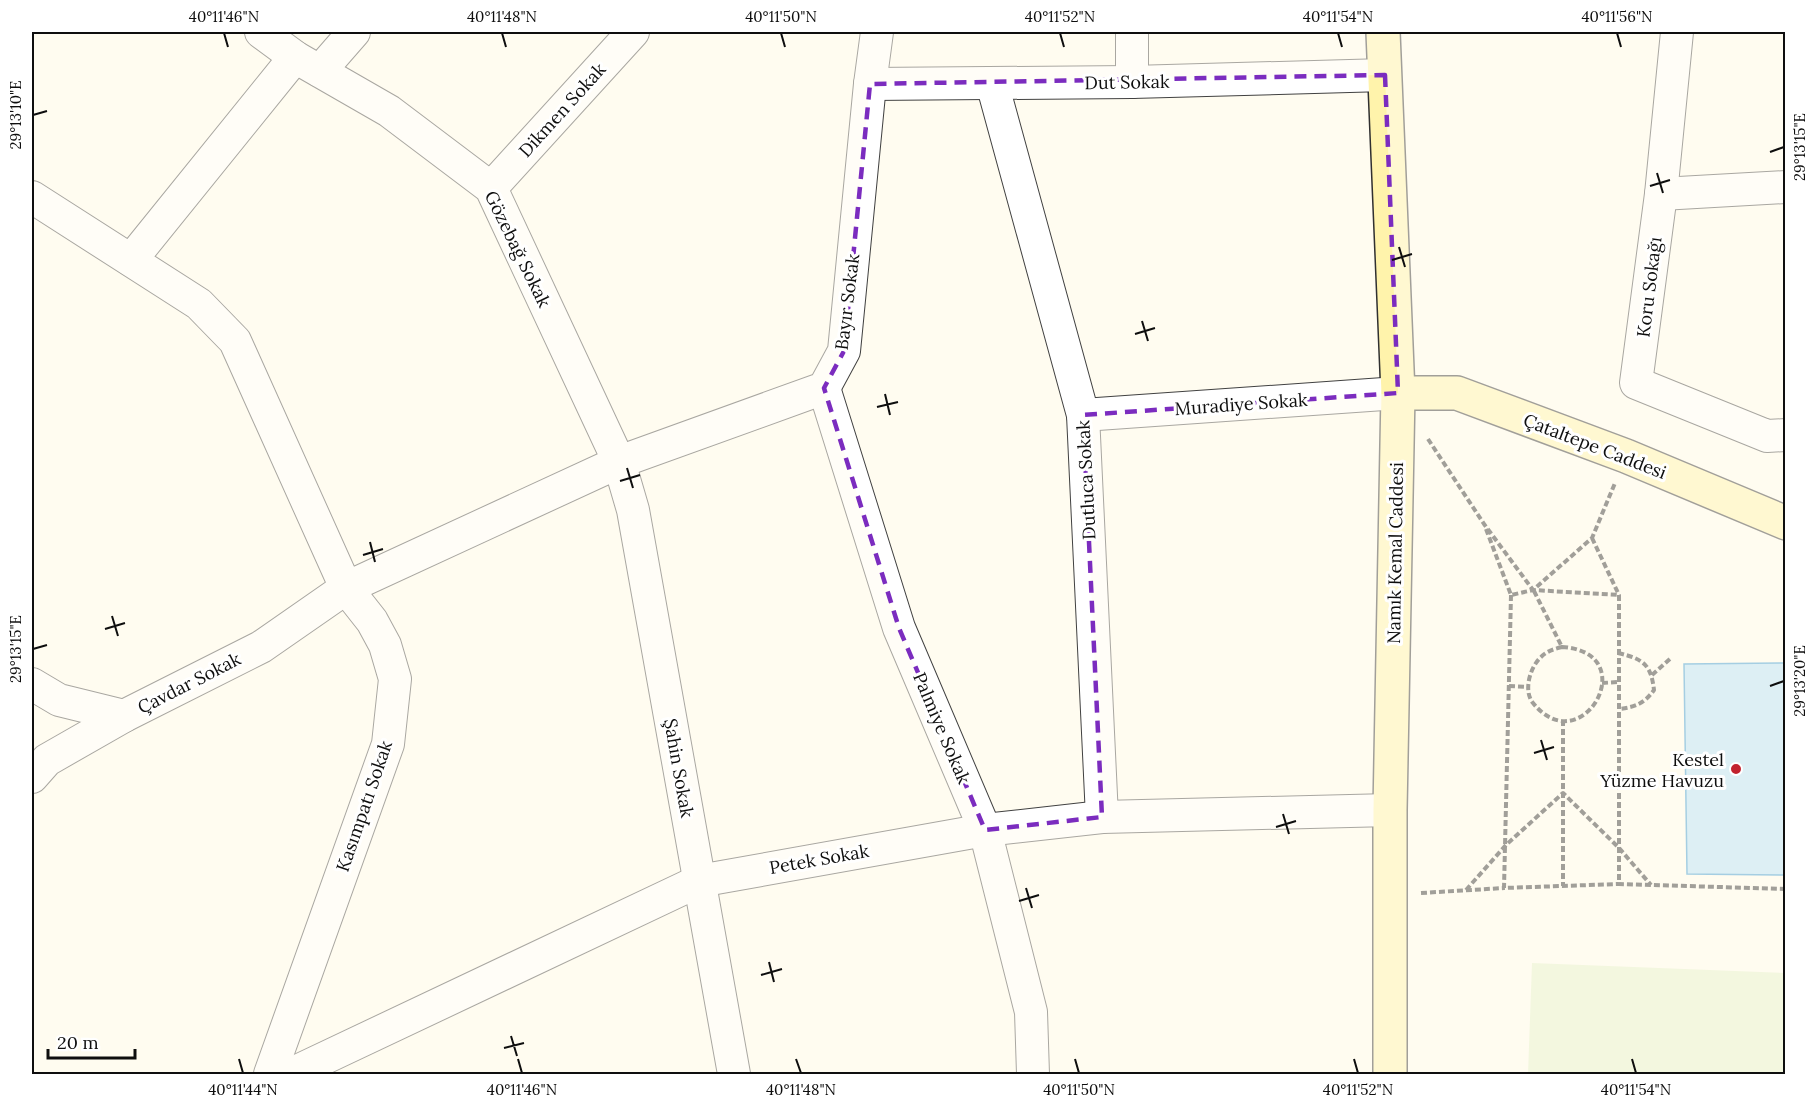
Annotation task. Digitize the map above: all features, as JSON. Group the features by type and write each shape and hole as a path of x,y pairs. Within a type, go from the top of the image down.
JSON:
{"main road":[{"name":"Namık Kemal Caddesi","path":"1383,32 1398,393 1390,810 1390,1074"},
{"name":"Çataltepe Caddesi","path":"1398,393 1457,393 1626,456 1785,523"}],"street":[{"name":"Gözebağ Sokak","path":"261,32 308,64 389,111 491,188 619,462"},
{"path":"131,260 308,64 354,32"},
{"name":"Dikmen Sokak","path":"491,188 633,32"},
{"name":"Bayır Sokak","path":"824,388 844,351 877,32"},
{"path":"1132,32 1132,82"},
{"name":"Koru Sokağı","path":"1677,32 1661,194 1636,383 1767,436 1785,435"},
{"name":"Dut Sokak","path":"870,84 1132,82 1385,75"},
{"name":"Dutluca Sokak","path":"992,83 1083,415 1102,817"},
{"path":"1661,194 1785,187"},
{"name":"Kasımpatı Sokak","path":"32,197 200,304 235,341 346,588 372,621 385,645 395,679 388,744 270,1074"},
{"path":"346,588 619,462 824,388"},
{"name":"Palmiye Sokak","path":"824,388 899,628 985,830 1031,1012 1033,1074"},
{"name":"Muradiye Sokak","path":"1083,415 1398,393"},
{"name":"Şahin Sokak","path":"619,462 633,510 734,1074"},
{"name":"Çavdar Sokak","path":"32,777 47,760 124,716 261,647 346,588"},
{"path":"32,684 59,700 124,716"},
{"name":"Petek Sokak","path":"291,1074 699,881 985,830 1102,817 1390,810"}],"path":[{"path":"1398,393 1484,524 1533,590 1562,647"},
{"path":"1533,590 1592,538 1620,473"},
{"path":"1484,524 1510,595 1504,888"},
{"path":"1592,538 1619,595 1619,884"},
{"path":"1510,595 1533,590 1619,595"},
{"path":"1562,647 1574,647 1585,652 1600,670 1601,695 1595,706 1586,714 1575,719 1563,720 1551,717 1532,702 1528,687 1534,666 1540,657 1550,650 1562,647"},
{"path":"1618,653 1645,663 1652,675 1654,690 1646,701 1633,707 1618,709"},
{"path":"1652,675 1671,658"},
{"path":"1602,683 1618,682"},
{"path":"1509,686 1528,687"},
{"path":"1563,720 1563,886"},
{"path":"1466,890 1506,844 1563,793"},
{"path":"1563,793 1619,848 1651,885"},
{"path":"1417,893 1619,884 1785,889"}],"highlighted area":[{"path":"1385,75 1398,393 1083,415 1102,817 985,830 899,628 824,388 844,351 870,84"}],"green space":[{"path":"1532,963 1785,973 1785,1074 1528,1074"}],"water":[{"name":"Kestel Yüzme Havuzu","path":"1785,663 1785,875 1687,874 1684,664"}],"place":[{"name":"Kestel Yüzme Havuzu","path":"1736,769"}]}
